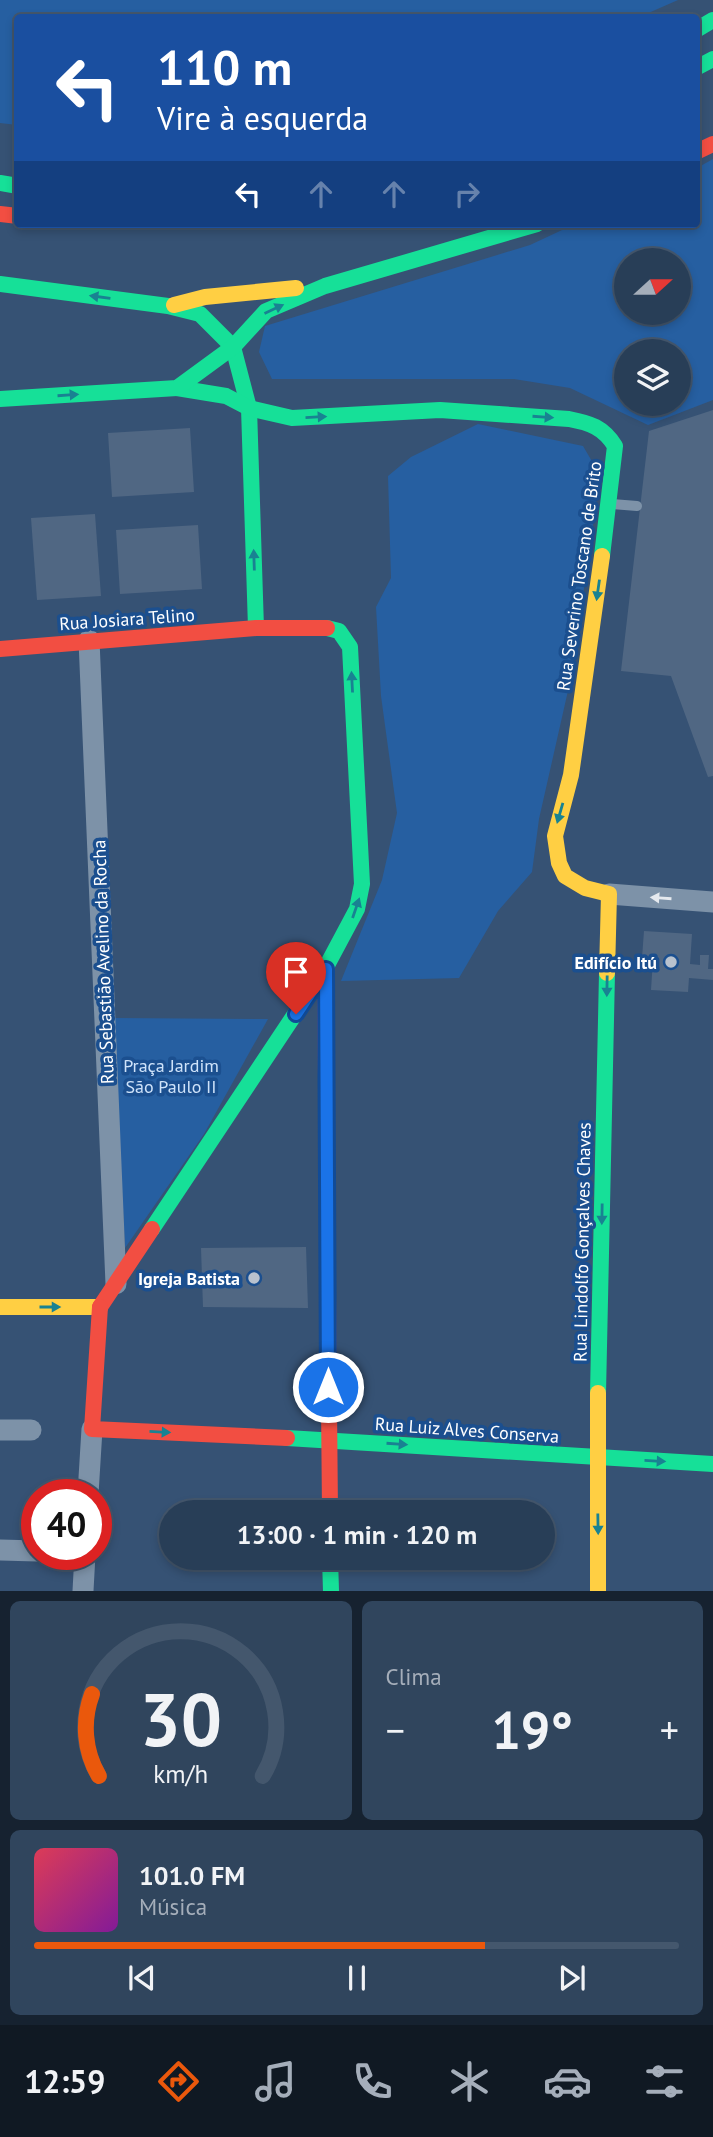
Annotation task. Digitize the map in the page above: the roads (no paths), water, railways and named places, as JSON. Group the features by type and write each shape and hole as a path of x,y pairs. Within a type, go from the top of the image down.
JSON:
{"main road":[{"path":"177,388 233,347 266,311 325,286 523,228"},
{"path":"0,284 168,306 200,314 233,347 249,408 256,628"},
{"path":"168,306 205,297 325,286"},
{"path":"0,399 177,388 226,396 249,408"},
{"name":"Rua Severino Toscano de Brito","path":"249,408 292,418 440,410 569,419 590,423 606,432 615,446 610,504 571,775 555,836 559,863 565,876 585,888 609,894"},
{"name":"Rua Josiara Telino","path":"0,649 256,628 324,627 340,631 350,647 362,884 358,909 326,969 100,1307"},
{"name":"Rua Lindolfo Gonçalves Chaves","path":"598,1591 597,1458 609,894"},
{"path":"326,969 330,1500"},
{"path":"0,1307 100,1307 92,1429"},
{"name":"Rua Luiz Alves Conserva","path":"92,1429 328,1440 713,1464"},
{"path":"330,1570 331,1591"}],"street":[{"name":"Rua Sebastião Avelino da Rocha","path":"89,640 116,1284"},
{"path":"609,894 713,902"},
{"path":"89,1479 92,1429"},
{"path":"0,1430 31,1430"},
{"path":"0,1550 21,1551"},
{"path":"83,1591 84,1570"}],"lane":[{"path":"610,504 637,506"}],"place":[{"name":"Edifício Itú","path":"671,962"},
{"name":"Igreja Batista","path":"254,1278"}],"park label":[{"name":"Praça Jardim São Paulo II","path":"171,1075"}]}
